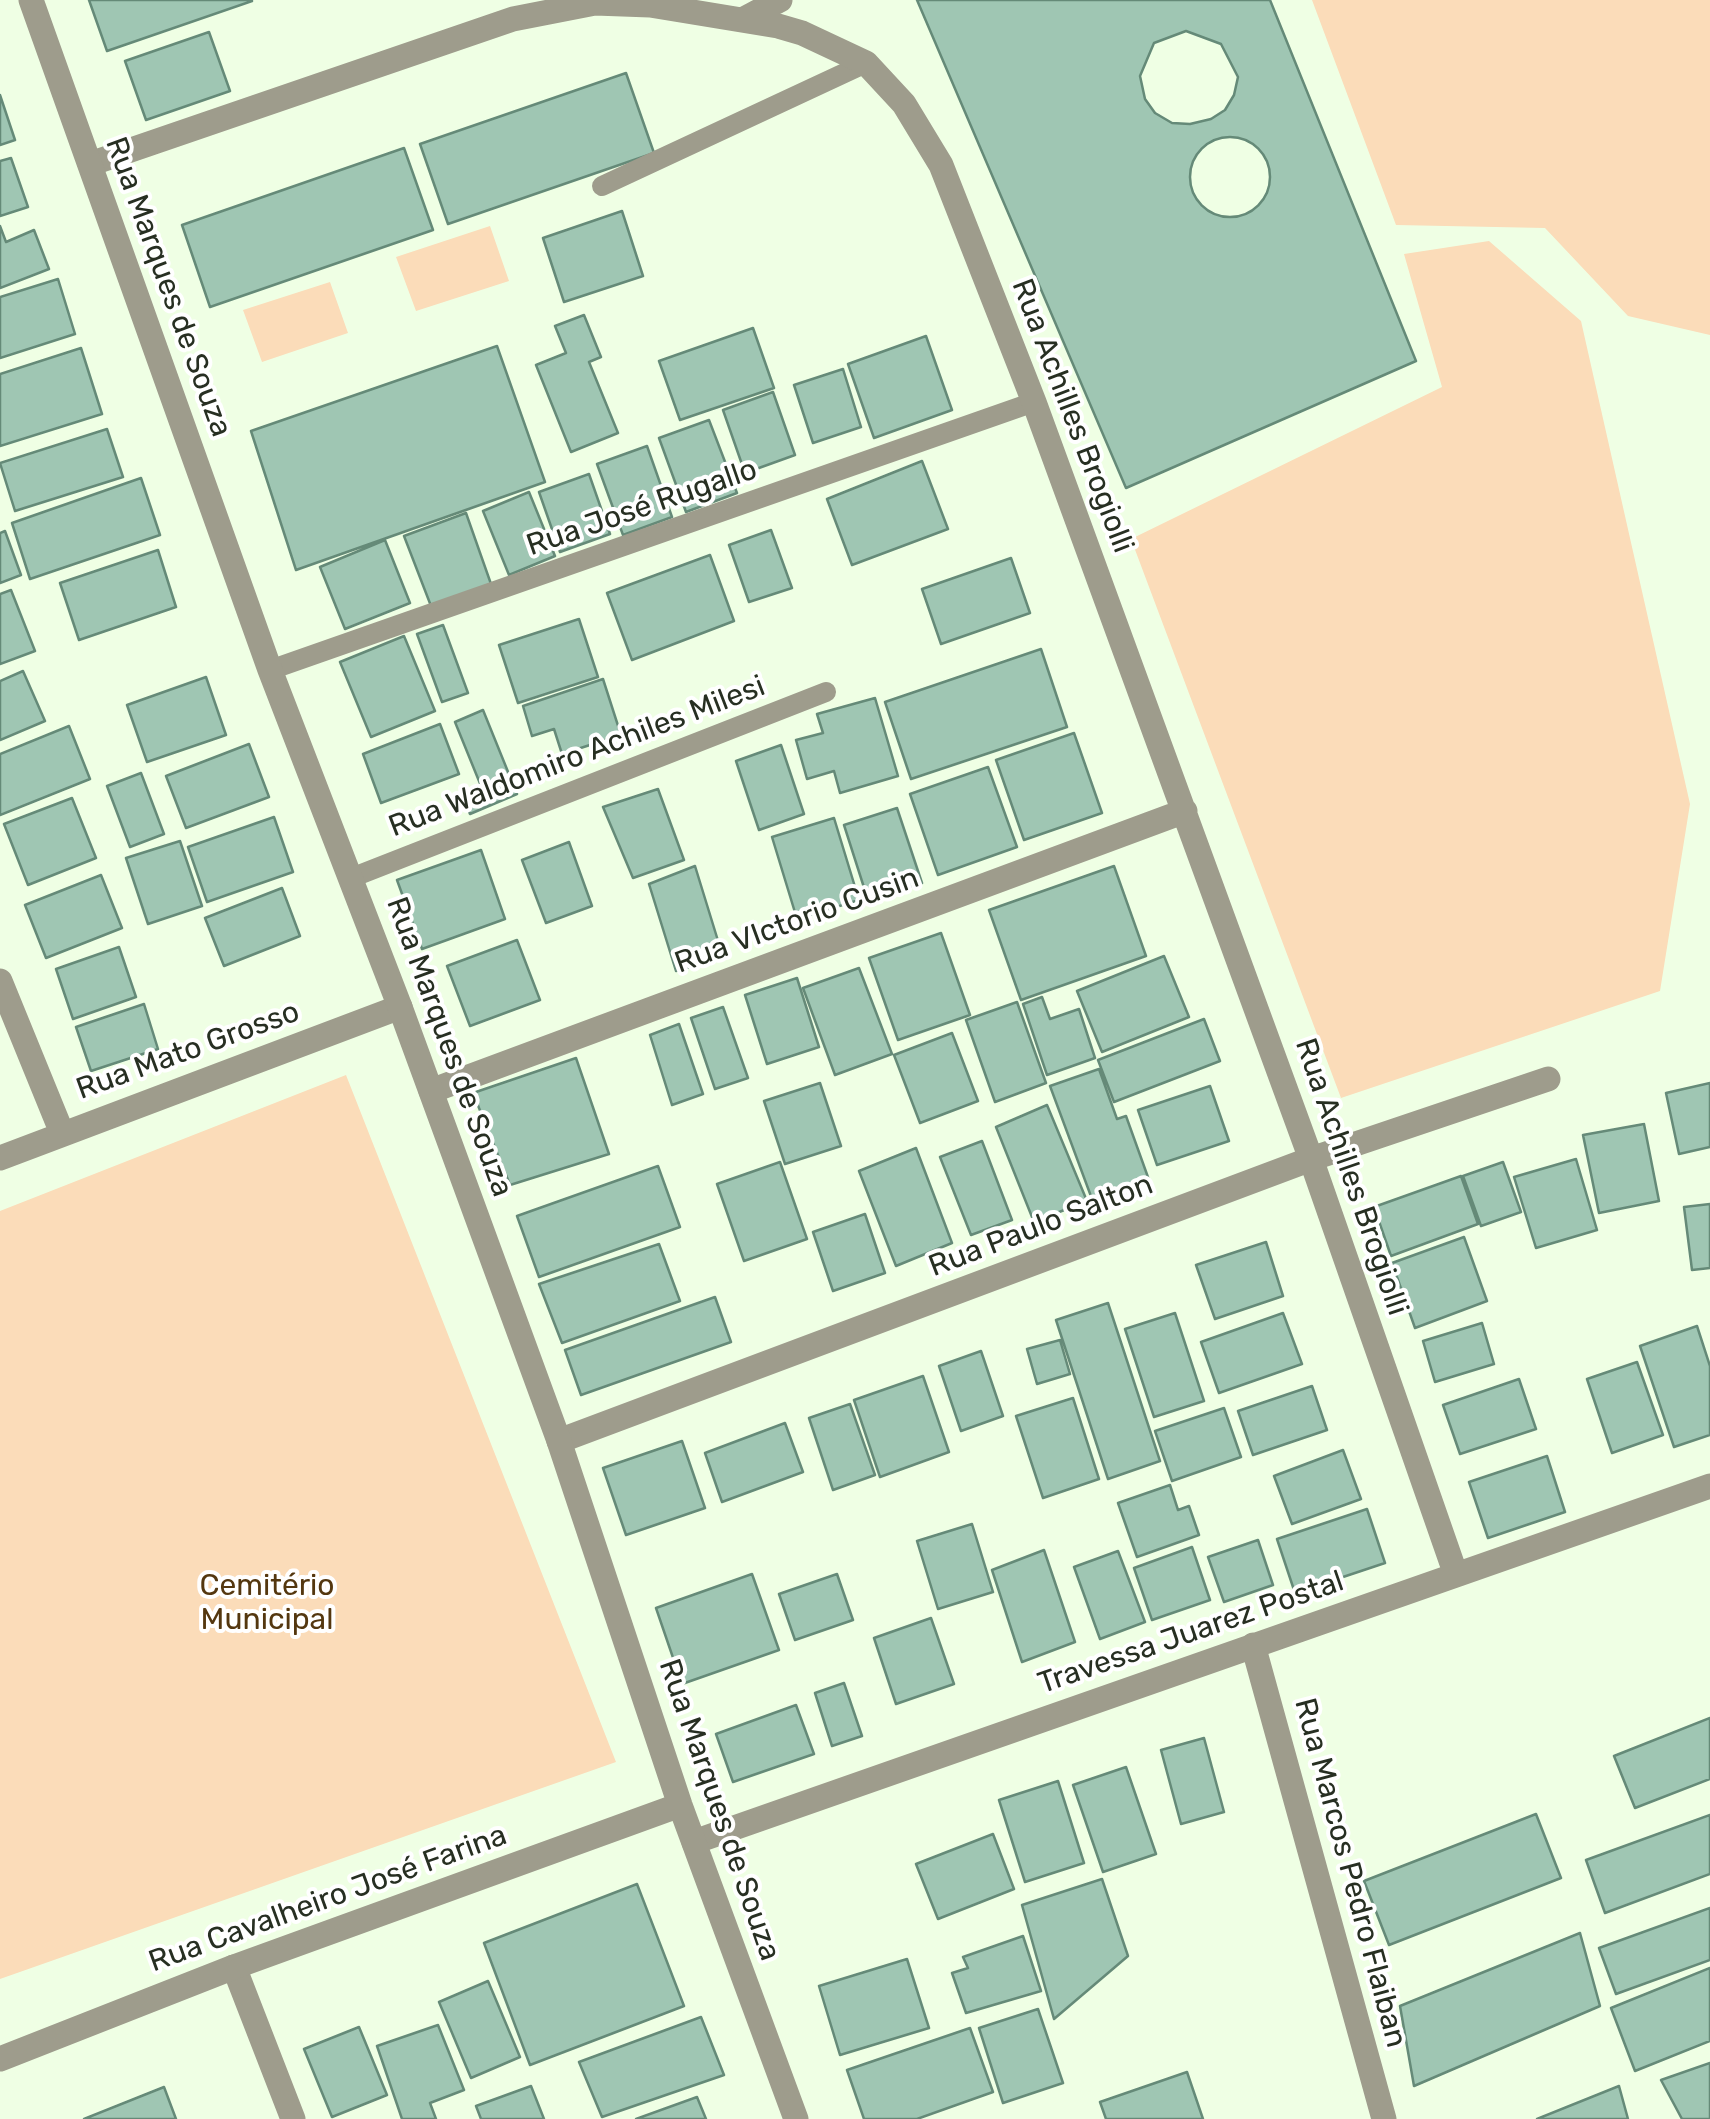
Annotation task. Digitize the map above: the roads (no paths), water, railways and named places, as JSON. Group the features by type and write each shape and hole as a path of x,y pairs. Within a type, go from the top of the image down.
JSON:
{"street":[{"name":"Rua Marques de Souza","path":"32,0 270,670 400,1007 559,1441 680,1804 796,2119"},
{"path":"744,19 780,0"},
{"name":"Rua Achilles Brogiolli","path":"90,164 513,19 595,3 650,5 744,19 802,33 866,62 904,104 941,165 1034,402 1186,811 1456,1575"},
{"name":"Rua VIctorio Cusin","path":"431,1091 1186,811"},
{"path":"0,981 62,1133"},
{"name":"Rua Mato Grosso","path":"0,1158 400,1007"},
{"name":"Rua Paulo Salton","path":"559,1441 1311,1159 1548,1079"},
{"name":"Travessa Juarez Postal","path":"694,1842 1710,1486"},
{"name":"Rua Marcos Pedro Flaiban","path":"1253,1645 1384,2119"},
{"name":"Rua Cavalheiro José Farina","path":"0,2059 234,1967 680,1804"},
{"path":"234,1967 293,2119"}],"lane":[{"path":"602,186 866,62"},
{"name":"Rua José Rugallo","path":"270,670 1034,402"},
{"name":"Rua Waldomiro Achiles Milesi","path":"351,878 826,692"}],"park label":[{"name":"Cemitério Municipal","path":"267,1603"}]}
